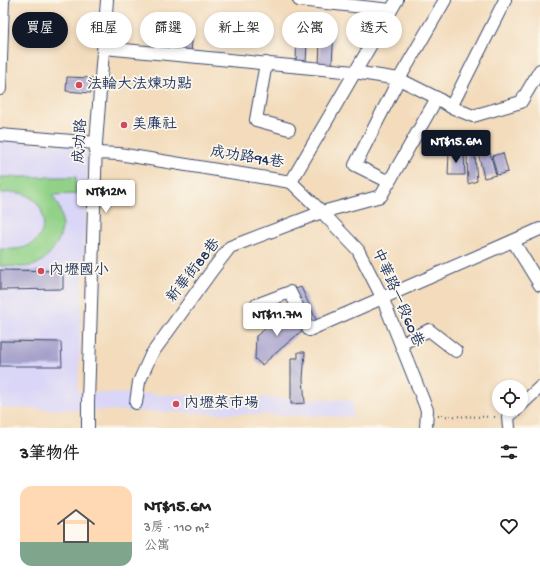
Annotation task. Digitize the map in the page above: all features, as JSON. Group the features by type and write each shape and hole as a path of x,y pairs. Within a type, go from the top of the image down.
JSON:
{"street":[{"path":"0,89 3,0"},
{"name":"成功路","path":"106,12 107,0"},
{"path":"299,0 394,5"},
{"path":"389,182 355,164 399,79 445,0"},
{"path":"451,107 505,0"},
{"name":"成功路94巷","path":"0,135 96,148 119,154 291,182 394,5"},
{"path":"104,48 354,72 399,79 437,98 451,107 472,116 521,102 540,70"},
{"name":"成功路","path":"88,428 96,148 104,48"},
{"path":"266,63 256,120 289,129"},
{"name":"新華街88巷","path":"136,403 139,382 151,355 230,247 322,212 381,196 437,98"},
{"name":"中華路一段60巷","path":"291,182 358,250 382,297 401,344 427,410 426,422"},
{"path":"256,305 290,292 309,330 540,229"},
{"path":"513,241 540,285"},
{"path":"401,344 429,330 456,351"},
{"path":"528,398 540,387"}],"path":[{"path":"426,422 511,418"}],"shaded area":[{"name":"內壢國小","path":"0,140 82,146 88,152 78,392 353,400 353,417 0,408"}],"green space":[{"path":"0,177 76,177 76,194 52,195 57,202 62,217 61,232 55,247 41,262 24,267 0,266 0,249 21,248 35,242 43,229 43,221 42,214 35,201 25,194 0,193"}],"building":[{"path":"177,48 191,48 191,54 177,53"},
{"path":"296,48 307,48 306,63 296,63"},
{"path":"320,48 333,48 332,64 319,64"},
{"name":"法輪大法煉功點","path":"67,77 92,78 91,93 66,91"},
{"path":"470,150 475,155 477,181 468,184 467,154"},
{"path":"449,153 464,154 465,175 448,175"},
{"path":"490,153 496,175 484,178 479,156"},
{"path":"503,153 508,172 497,175 492,156"},
{"path":"0,270 63,271 63,289 0,290"},
{"path":"301,287 318,324 309,328 291,291"},
{"path":"290,310 305,328 262,365 255,359 256,336"},
{"path":"0,341 61,342 62,366 0,366"},
{"path":"298,352 305,352 303,379 305,403 291,404 291,358 298,358"}],"place":[{"name":"法輪大法煉功點","path":"79,85"},
{"name":"美廉社","path":"124,125"},
{"name":"內壢國小","path":"41,271"},
{"name":"內壢菜市場","path":"176,404"}]}
